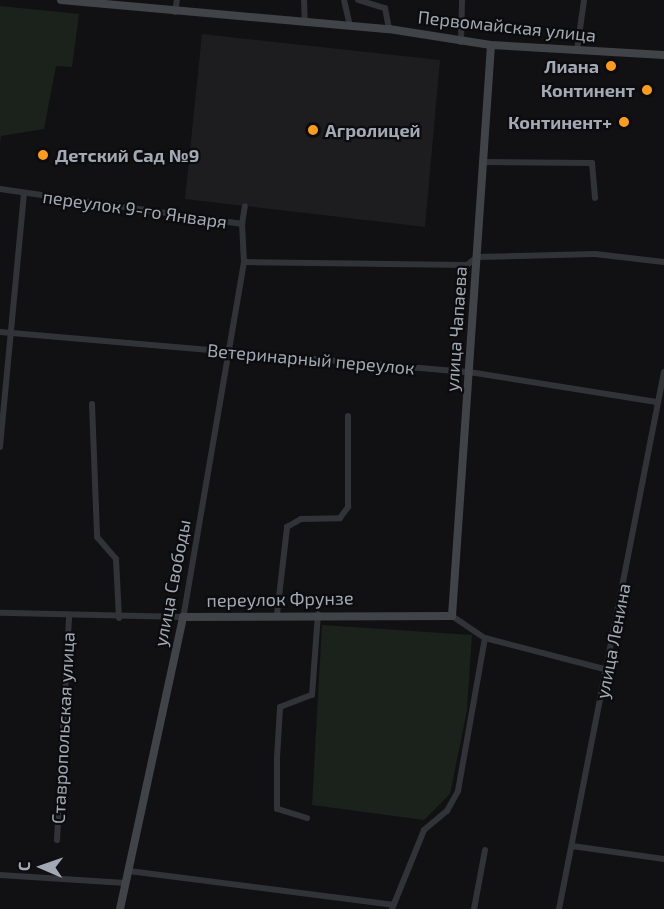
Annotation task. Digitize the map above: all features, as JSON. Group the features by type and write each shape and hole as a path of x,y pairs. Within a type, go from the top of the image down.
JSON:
{"main road":[{"name":"Первомайская улица","path":"61,0 305,24 389,29 491,45 664,55"},
{"name":"улица Чапаева","path":"452,616 491,45"},
{"name":"переулок Фрунзе","path":"183,617 277,614 452,616"},
{"name":"улица Свободы","path":"120,909 183,617"}],"street":[{"path":"175,12 177,0"},
{"path":"304,0 305,24"},
{"path":"344,0 350,26"},
{"path":"358,0 385,8 389,29"},
{"path":"461,42 462,0"},
{"path":"577,50 584,0"},
{"path":"483,162 592,163 595,198"},
{"name":"переулок 9-го Января","path":"0,189 242,224 244,262"},
{"path":"0,447 24,193"},
{"path":"242,224 245,206"},
{"path":"244,262 467,265 477,257 595,254 664,262"},
{"name":"улица Свободы","path":"183,617 231,353 244,262"},
{"name":"Ветеринарный переулок","path":"0,332 469,372 657,402"},
{"name":"улица Ленина","path":"559,909 608,670 664,372"},
{"path":"92,404 97,537 116,559 119,618"},
{"path":"277,614 287,526 301,519 340,518 348,507 348,416"},
{"path":"655,420 664,421"},
{"name":"переулок Фрунзе","path":"0,613 119,618 183,617"},
{"path":"307,818 277,809 280,707 312,695 318,614"},
{"name":"Ставропольская улица","path":"57,840 69,616"},
{"path":"452,616 485,638 608,670"},
{"path":"129,871 370,907 392,907 424,830 447,812 458,792 485,638"},
{"path":"572,846 664,859"},
{"path":"474,909 485,850"},
{"path":"0,875 126,883"}],"shaded area":[{"path":"0,6 79,14 72,67 56,66 44,129 1,136 0,143"},
{"name":"Агролицей","path":"202,34 440,60 425,227 185,199"},
{"path":"322,625 472,635 467,710 450,794 424,820 312,805"}],"place":[{"name":"Лиана","path":"611,66"},
{"name":"Континент","path":"647,90"},
{"name":"Континент+","path":"624,122"},
{"name":"Агролицей","path":"313,130"},
{"name":"Детский Сад №9","path":"43,155"}]}
